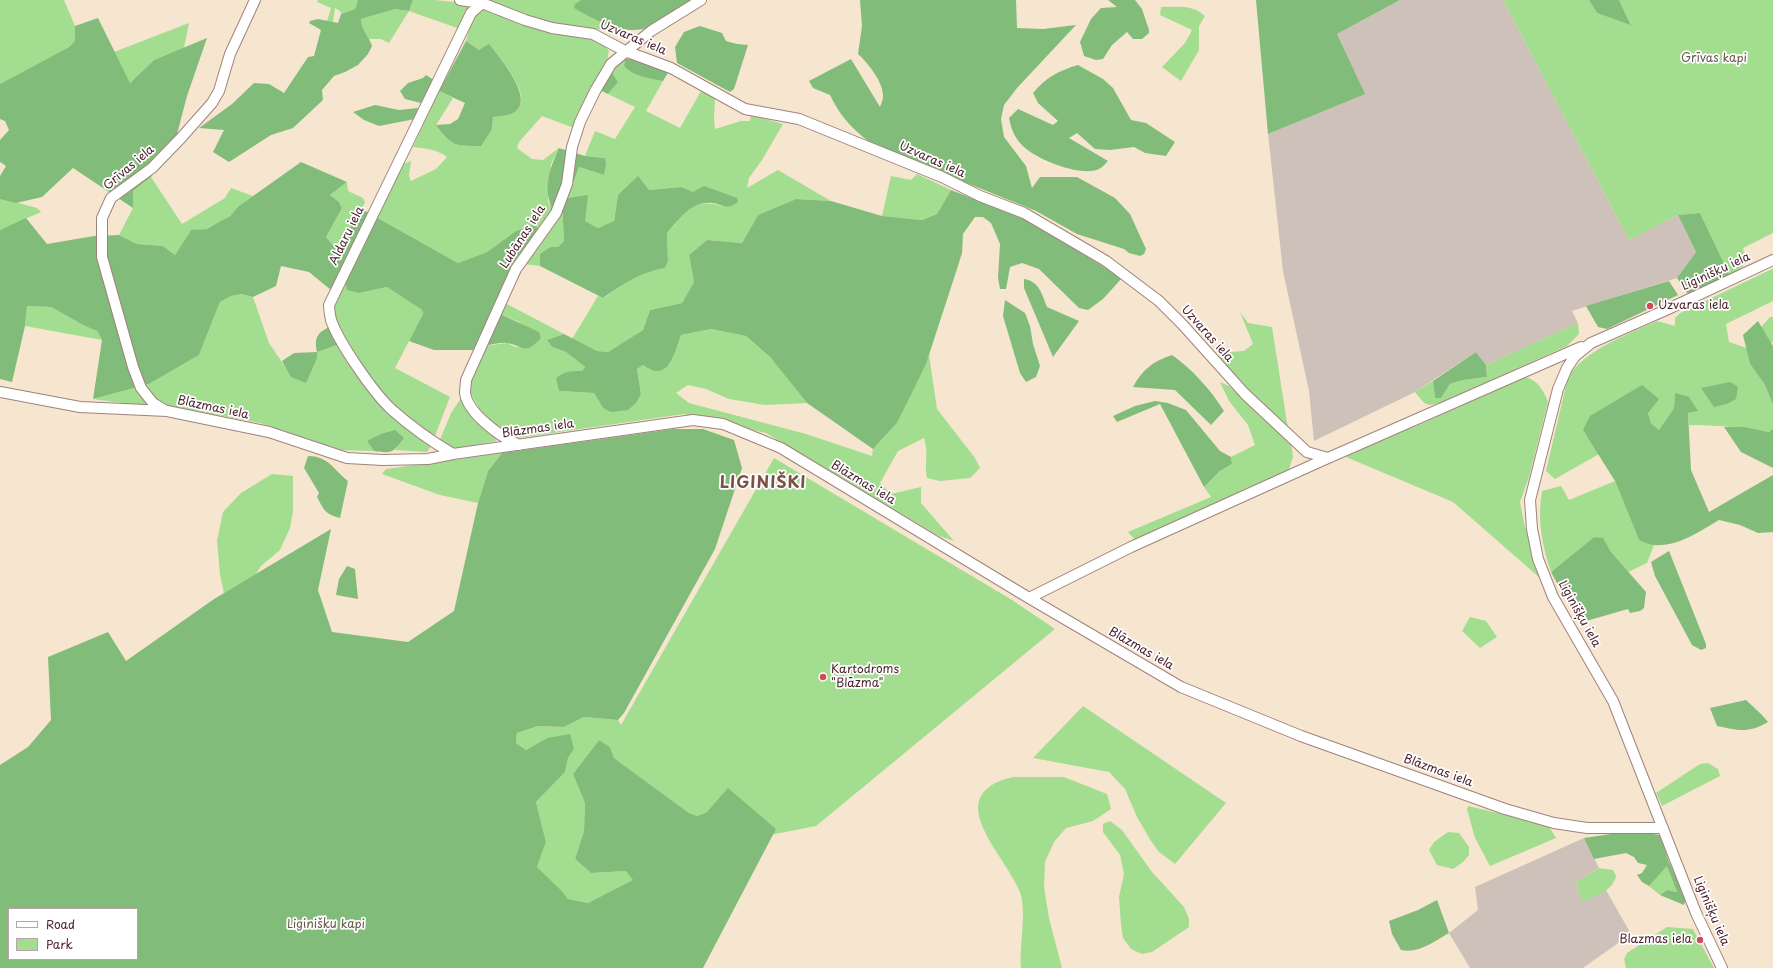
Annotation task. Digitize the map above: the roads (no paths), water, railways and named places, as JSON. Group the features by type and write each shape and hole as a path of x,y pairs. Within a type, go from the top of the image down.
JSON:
{"street":[{"name":"Grīvas iela","path":"167,412 153,402 141,388 133,367 102,257 102,218 111,198 152,168 212,103 220,91 230,54 256,0"},
{"name":"Uzvaras iela","path":"460,0 482,3 525,20 552,28 593,34 625,51 671,68 744,109 799,119 942,177 980,196 1024,213 1106,261 1159,301 1256,405 1307,452 1328,458"},
{"name":"Lubānas iela","path":"518,446 500,436 488,426 477,413 468,401 465,393 466,380 516,268 556,213 567,184 572,147 580,122 595,91 611,64 651,31 701,0"},
{"name":"Aldaru iela","path":"453,454 431,440 390,408 367,380 347,350 331,320 329,305 471,13 482,3"},
{"name":"Liginišķu iela","path":"1722,968 1696,913 1613,701 1553,597 1538,559 1532,528 1530,500 1558,389 1567,368 1575,356 1591,343 1773,260"},
{"path":"1029,598 1131,547 1328,458 1591,343"},
{"name":"Blāzmas iela","path":"0,392 80,407 167,412 269,432 347,458 383,460 428,459 453,454 693,420 722,424 781,448 1029,598 1181,687 1301,736 1498,806 1554,823 1587,828 1663,828"}],"place":[{"name":"Uzvaras iela","path":"1650,306"},
{"name":"Kartodroms \"Blāzma\"","path":"823,677"},
{"name":"Blazmas iela","path":"1700,940"}],"district":[{"name":"LIGINIŠKI","path":"763,484"}],"park label":[{"name":"Grīvas kapi","path":"1714,59"},
{"name":"Liginišķu kapi","path":"326,925"}]}
